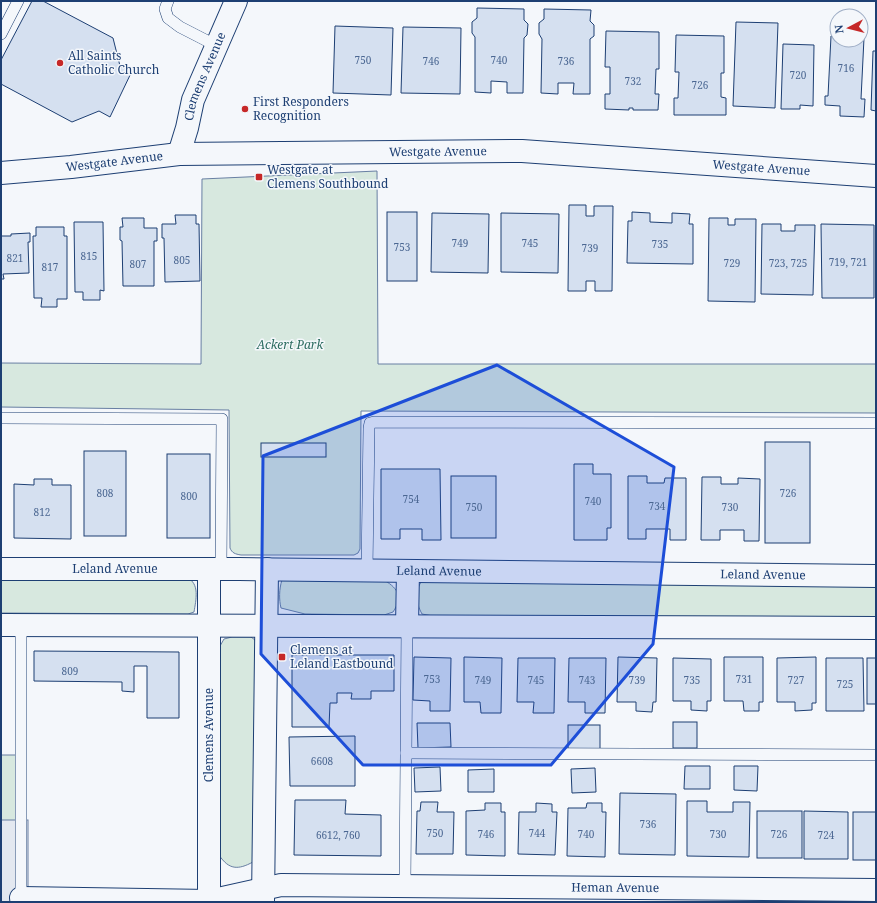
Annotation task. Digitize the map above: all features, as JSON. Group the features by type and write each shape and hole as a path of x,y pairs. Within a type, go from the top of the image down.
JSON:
{"street":[{"name":"Clemens Avenue","path":"178,154 193,100 236,1"},
{"name":"Westgate Avenue","path":"1,173 71,167 178,154 522,151 876,176"},
{"name":"Leland Avenue","path":"1,569 267,569 876,576"},
{"name":"Clemens Avenue","path":"209,902 209,625 215,569"},
{"path":"263,896 267,569"},
{"path":"407,626 408,571"},
{"path":"11,625 876,628"},
{"name":"Heman Avenue","path":"21,898 209,902 263,896 281,885 405,894 825,896 876,890"}],"lane":[{"path":"1,34 18,1"},
{"path":"168,1 165,9 168,18 180,27 217,46"},
{"path":"1,418 222,419 215,569"},
{"path":"366,570 370,423 876,423"},
{"path":"11,625 21,898"},
{"path":"405,894 407,626"},
{"path":"406,753 876,755"}],"highlighted area":[{"path":"497,365 674,467 653,644 551,765 363,765 261,654 263,456"}],"green space":[{"name":"Ackert Park","path":"377,171 378,364 876,364 876,413 361,411 360,549 358,553 354,555 241,555 234,553 230,548 229,410 1,407 1,363 201,364 202,179"},
{"path":"1,576 187,578 194,584 196,602 194,612 188,614 1,613"},
{"path":"289,577 382,579 392,585 395,589 397,592 398,601 393,612 384,615 305,614 281,608 281,583 282,580"},
{"path":"422,581 876,581 876,619 433,616 422,614 418,606 417,593 419,585"},
{"path":"232,637 251,637 255,640 257,647 253,862 238,867 226,864 219,855 220,646 224,639"},
{"path":"1,755 16,755 16,902 1,902"}],"shaded area":[{"path":"1,820 28,820 28,902 1,902"}],"building":[{"name":"All Saints Catholic Church","path":"32,1 43,1 113,38 120,66 132,71 110,117 99,111 72,122 1,84 1,60"},
{"path":"477,8 524,9 524,20 528,24 527,35 524,38 523,93 507,93 507,82 491,81 491,93 475,92 475,37 472,33 472,22 477,18"},
{"path":"544,9 591,10 590,21 594,25 594,36 590,39 590,94 573,94 574,83 558,83 558,94 541,93 542,39 539,34 539,23 544,19"},
{"path":"736,22 778,23 775,108 733,106"},
{"path":"335,26 393,28 391,95 333,93"},
{"path":"403,27 461,28 460,94 401,93"},
{"path":"606,31 659,32 659,69 656,69 655,94 659,94 658,110 633,110 633,108 629,108 629,110 605,109 605,94 610,94 610,67 605,67"},
{"path":"676,35 724,36 724,73 721,73 721,97 726,98 726,115 674,115 674,98 678,98 679,72 675,72"},
{"path":"783,44 814,45 813,106 800,105 800,109 781,109"},
{"path":"830,48 864,48 861,99 865,99 864,117 840,116 840,106 825,105 825,96 828,96"},
{"path":"873,51 876,51 876,111 871,110"},
{"path":"569,205 586,205 586,216 594,216 594,206 613,206 612,291 595,291 595,281 586,281 586,291 568,291"},
{"path":"387,212 417,212 417,281 387,281"},
{"path":"632,212 650,213 650,222 672,223 672,213 690,214 689,224 693,224 693,264 627,263 628,221 632,221"},
{"path":"432,213 489,214 488,273 431,272"},
{"path":"501,213 559,214 558,273 501,272"},
{"path":"175,215 196,215 196,224 199,224 200,281 165,282 164,238 162,238 162,224 176,224"},
{"path":"122,218 144,218 144,228 157,228 157,241 154,241 154,286 123,286 122,241 120,240 120,227 123,227"},
{"path":"709,218 728,218 728,225 735,225 735,219 756,219 755,302 708,301"},
{"path":"74,222 103,222 104,291 100,290 100,300 83,300 83,292 75,292"},
{"path":"762,224 781,224 781,231 795,231 795,225 815,225 813,295 761,294"},
{"path":"821,224 874,225 874,298 822,298"},
{"path":"36,227 64,227 64,236 67,236 67,299 57,299 57,307 41,307 42,298 34,298 33,236 36,236"},
{"path":"30,233 30,242 28,242 29,273 3,274 4,279 1,279 1,236"},
{"path":"765,442 810,442 810,543 765,543"},
{"path":"261,443 326,443 326,457 261,457"},
{"path":"84,451 126,451 126,536 84,536"},
{"path":"167,454 210,454 210,538 167,538"},
{"path":"574,464 593,464 593,474 611,474 611,528 607,528 607,540 574,540"},
{"path":"381,469 440,469 441,540 422,540 422,529 400,529 400,539 381,539"},
{"path":"451,476 496,476 496,538 451,538"},
{"path":"628,476 647,476 647,483 664,483 665,478 686,478 686,540 670,540 670,529 646,529 646,539 628,539"},
{"path":"702,477 721,477 721,484 738,484 738,478 760,479 759,541 744,541 744,530 720,530 720,540 701,540"},
{"path":"34,479 52,479 52,485 71,485 71,539 14,538 14,484 34,485"},
{"path":"34,651 179,652 179,718 147,718 147,666 134,666 134,692 122,691 122,682 34,681"},
{"path":"292,655 394,655 394,691 371,691 371,699 351,699 352,693 337,693 337,703 330,703 329,727 292,727"},
{"path":"414,657 451,658 450,711 430,711 430,701 413,700"},
{"path":"464,657 502,658 501,713 481,713 480,702 464,702"},
{"path":"618,657 657,658 656,702 653,702 652,712 636,711 636,702 617,702"},
{"path":"724,657 763,657 763,702 759,702 759,711 744,711 743,701 724,701"},
{"path":"816,657 816,703 812,703 812,710 795,711 795,702 777,702 777,658"},
{"path":"518,658 555,658 554,713 533,713 534,702 517,702"},
{"path":"569,658 606,658 605,713 585,713 585,702 568,702"},
{"path":"673,658 711,659 711,701 707,701 707,711 691,710 691,701 673,701"},
{"path":"826,658 863,658 864,711 826,711"},
{"path":"867,658 876,658 876,704 867,704"},
{"path":"673,722 697,722 697,748 673,748"},
{"path":"417,723 450,723 451,747 418,748"},
{"path":"568,725 600,725 600,749 568,749"},
{"path":"355,736 355,786 290,786 289,737"},
{"path":"685,766 710,766 710,789 684,789"},
{"path":"734,766 758,766 757,791 734,790"},
{"path":"440,767 441,791 415,792 414,768"},
{"path":"595,768 596,792 572,793 571,769"},
{"path":"494,769 494,792 468,792 468,770"},
{"path":"620,793 676,794 675,855 619,854"},
{"path":"295,800 346,800 345,814 381,815 381,856 294,855"},
{"path":"687,801 707,801 707,812 733,812 733,802 750,802 749,857 687,856"},
{"path":"421,802 438,802 437,812 454,812 453,854 416,854 417,811 420,811"},
{"path":"485,803 501,803 501,812 505,812 505,856 466,855 466,811 485,810"},
{"path":"536,803 552,804 552,812 557,812 555,855 518,854 519,812 536,812"},
{"path":"587,803 602,803 602,812 606,812 605,857 567,856 568,808 586,808"},
{"path":"757,811 802,811 802,858 757,858"},
{"path":"804,811 848,812 848,859 804,859"},
{"path":"853,812 876,812 876,860 853,860"}],"place":[{"name":"All Saints Catholic Church","path":"60,63"},
{"name":"First Responders Recognition","path":"245,109"},
{"name":"Westgate at Clemens Southbound","path":"259,177"},
{"name":"Clemens at Leland Eastbound","path":"282,657"}]}
